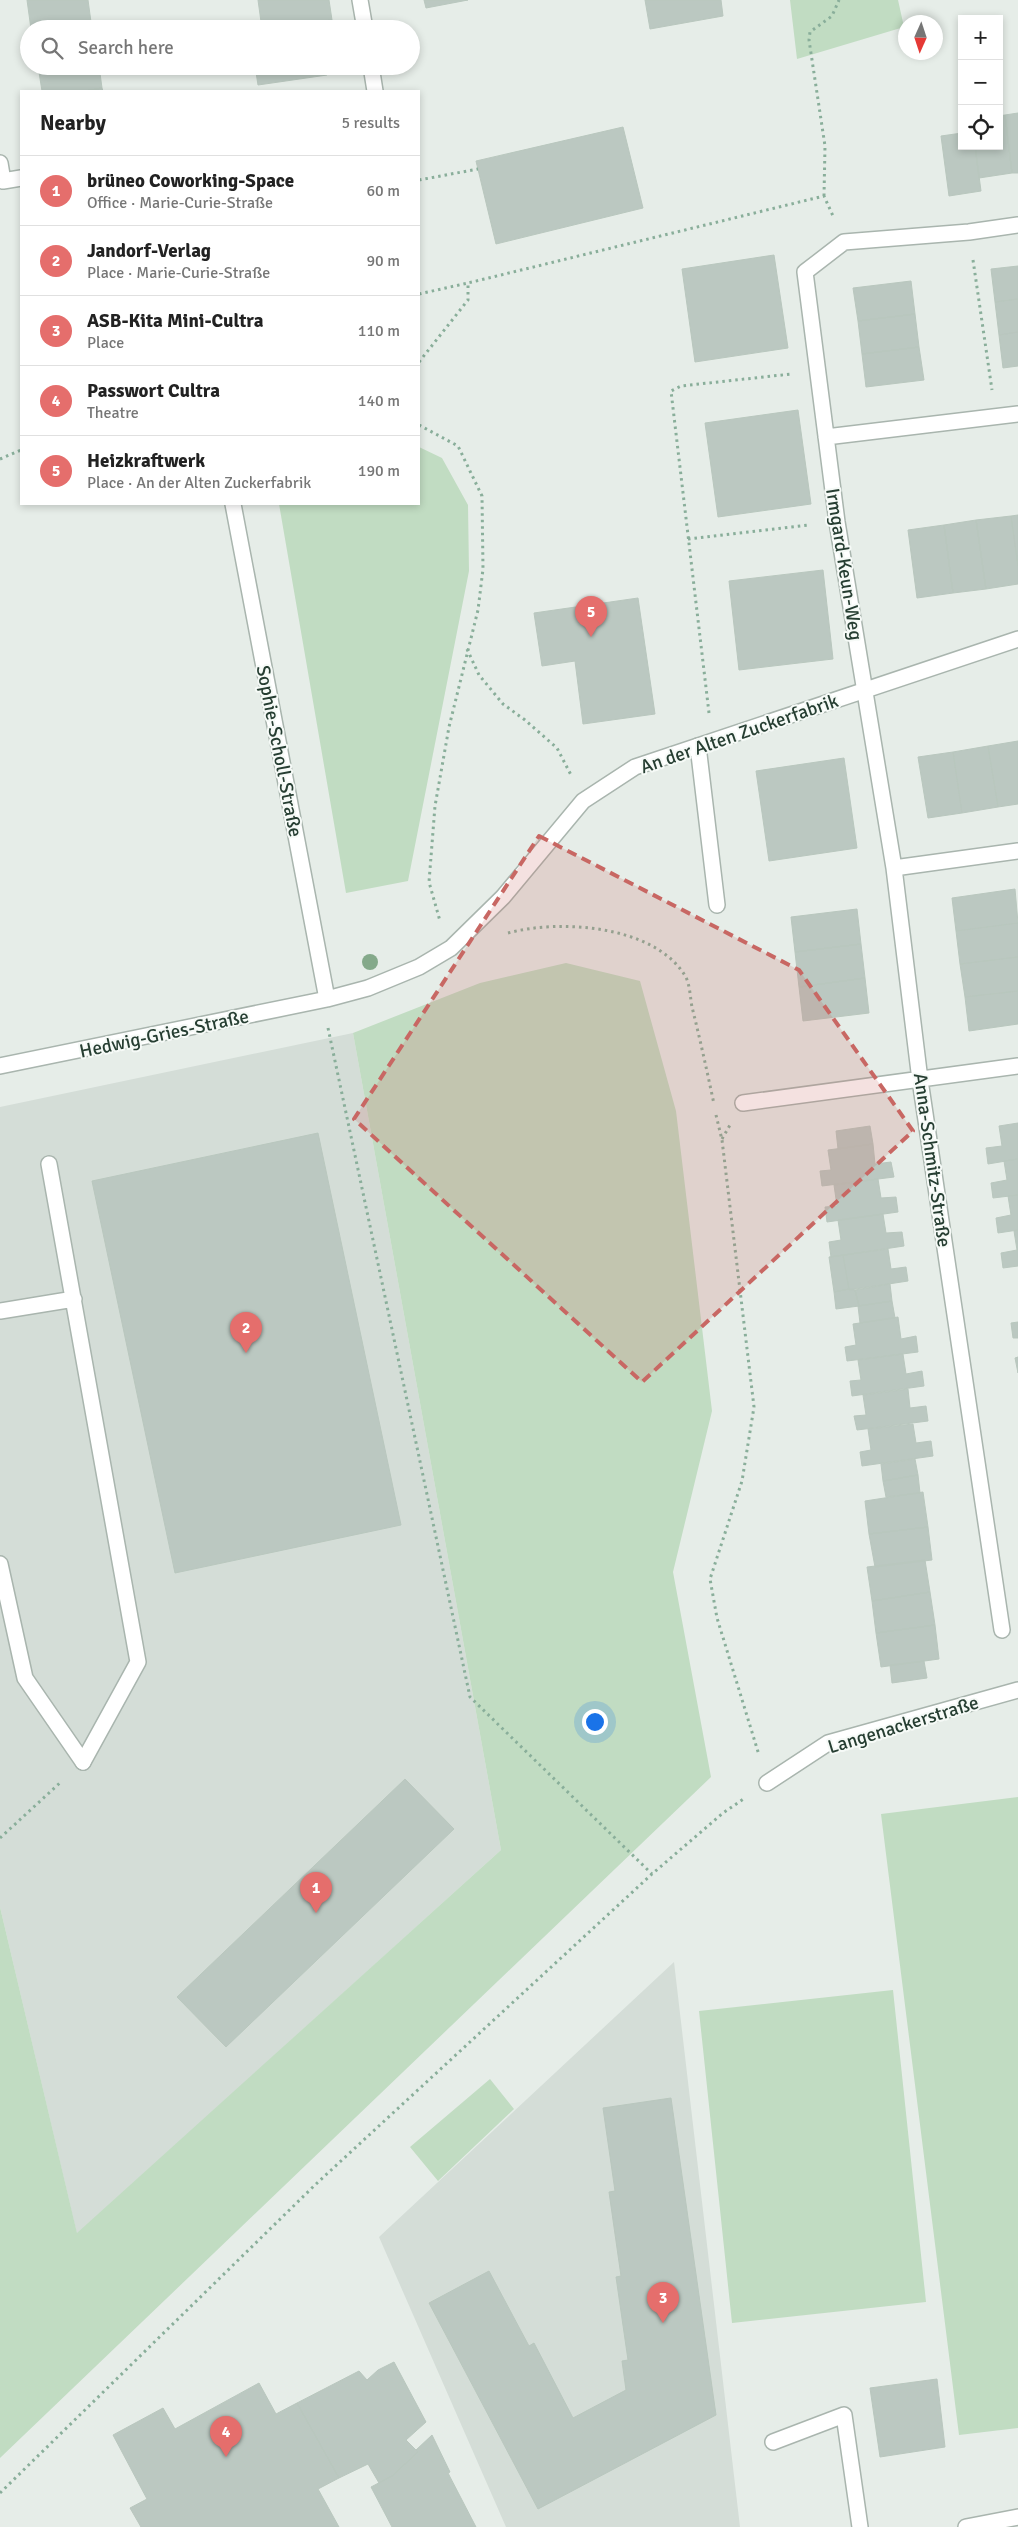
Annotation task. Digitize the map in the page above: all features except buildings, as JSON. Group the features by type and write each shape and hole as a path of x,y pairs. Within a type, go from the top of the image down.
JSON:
{"street":[{"path":"360,0 363,20"},
{"path":"372,75 375,90"},
{"path":"0,163 1,181 20,178"},
{"path":"844,242 969,232 1018,225"},
{"name":"Irmgard-Keun-Weg","path":"844,242 805,272 837,522 865,691"},
{"path":"826,437 1018,414"},
{"name":"Sophie-Scholl-Straße","path":"233,505 325,1000"},
{"name":"An der Alten Zuckerfabrik","path":"325,1000 368,988 419,967 451,948 503,897 583,800 635,767 1018,638"},
{"name":"Anna-Schmitz-Straße","path":"865,691 894,868 920,1080 1002,1630"},
{"path":"705,744 717,905"},
{"path":"894,868 1018,851"},
{"name":"Hedwig-Gries-Straße","path":"0,1066 325,1000"},
{"path":"743,1103 1018,1066"},
{"path":"0,1564 25,1678 83,1762 138,1662 49,1164"},
{"path":"0,1311 74,1299"},
{"name":"Langenackerstraße","path":"767,1784 828,1743 1018,1690"},
{"path":"773,2442 844,2414 860,2527"},
{"path":"966,2527 1018,2517"}],"path":[{"path":"839,0 832,16 810,32 809,40 825,146 824,196 844,242"},
{"path":"420,180 478,169"},
{"path":"420,294 824,196"},
{"path":"969,232 996,417"},
{"path":"420,361 468,300 468,283"},
{"path":"705,744 688,539 670,391 680,386 819,371"},
{"path":"420,426 458,446 482,496 483,569 478,610 449,727 435,806 429,882 451,948"},
{"path":"0,459 20,450"},
{"path":"688,539 837,522"},
{"path":"467,649 479,675 503,704 557,748 583,800"},
{"path":"0,2493 316,2184 652,1874 723,1813 767,1784 717,1618 710,1579 742,1481 754,1407 722,1140 686,975 668,957 646,942 607,931 580,928 548,928 522,930 504,934"},
{"path":"325,1000 470,1697 652,1874"},
{"path":"0,1838 83,1762"}],"highlighted area":[{"path":"539,836 799,970 913,1131 642,1382 354,1119"}],"shaded area":[{"path":"353,1033 501,1850 77,2234 0,1907 0,1107"},
{"path":"674,1962 740,2527 506,2527 379,2237"}],"green space":[{"path":"790,0 898,0 901,15 898,15 898,29 797,59"},
{"path":"420,447 442,458 468,505 469,571 408,881 346,893 279,505 420,505"},
{"path":"566,963 640,981 676,1111 712,1411 673,1572 711,1777 0,2458 0,1907 77,2233 501,1850 353,1033 480,983"},
{"path":"1018,1797 1018,2428 959,2435 881,1814"},
{"path":"893,1990 926,2302 732,2323 699,2011"},
{"path":"490,2079 514,2109 438,2181 410,2147"}],"place":[{"name":"Heizkraftwerk","path":"591,637"},
{"name":"Jandorf-Verlag","path":"246,1353"},
{"name":"brüneo Coworking-Space","path":"316,1913"},
{"name":"ASB-Kita Mini-Cultra","path":"663,2323"},
{"name":"Passwort Cultra","path":"226,2457"}]}
